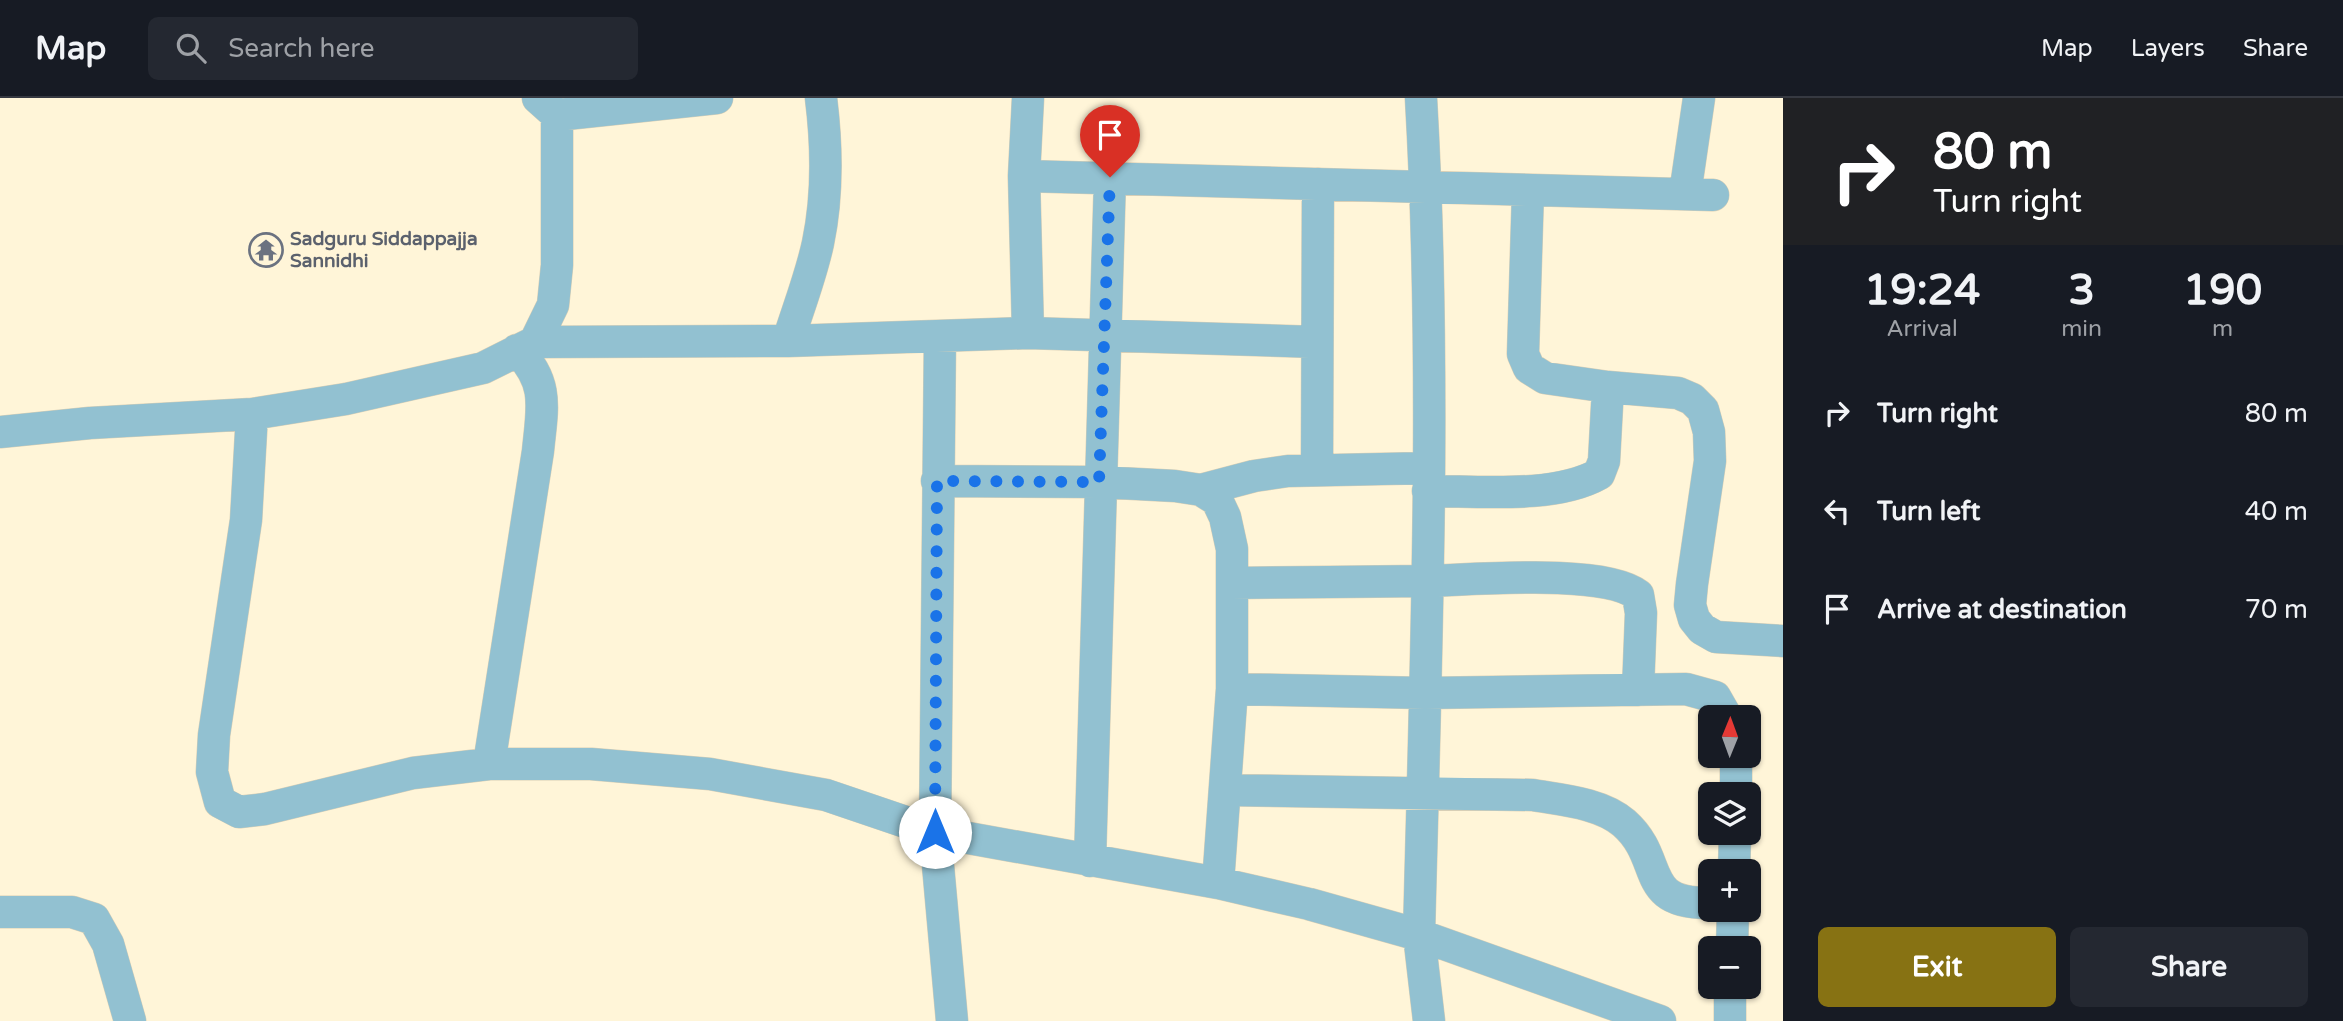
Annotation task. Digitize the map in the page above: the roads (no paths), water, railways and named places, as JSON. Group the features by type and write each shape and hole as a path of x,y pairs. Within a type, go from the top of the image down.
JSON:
{"street":[{"path":"489,764 538,451 543,403 539,380 531,365 526,346 553,305 557,265 547,107 717,98"},
{"path":"788,341 818,243 825,188 826,141 821,98"},
{"path":"1028,98 1024,176 1028,333"},
{"path":"1421,98 1430,372 1419,935 1429,1021"},
{"path":"1024,176 1699,195 1699,98"},
{"path":"1090,862 1110,177"},
{"path":"1317,470 1318,184"},
{"path":"1528,190 1523,354 1529,368 1545,378 1678,393 1692,399 1703,410 1709,432 1710,461 1692,584 1690,606 1694,620 1702,629 1716,637 1783,641"},
{"path":"0,432 252,414 346,399 483,368 526,346 1028,333 1317,342"},
{"path":"940,336 935,832 952,1021"},
{"path":"1201,490 1255,476 1317,470 1541,489 1584,483 1599,474 1604,461 1608,387"},
{"path":"252,414 243,544 214,735 212,772 220,802 239,812 265,809 413,773 489,764 591,764 710,774 826,795 935,832 1218,883 1309,904 1419,935 1660,1021"},
{"path":"937,481 1099,482 1175,486 1201,490 1217,500 1225,517 1233,549 1232,689 1218,883"},
{"path":"1232,583 1577,580 1627,586 1638,595 1641,613 1638,690"},
{"path":"1232,689 1425,693 1686,689 1715,697 1720,705"},
{"path":"1225,790 1532,795 1564,800 1606,812 1623,822 1641,841 1656,879 1669,897 1698,903"},
{"path":"0,912 72,912 94,919 108,944 130,1021"},
{"path":"1730,999 1730,1021"}],"place":[{"name":"Sadguru Siddappajja Sannidhi","path":"266,250"}]}
